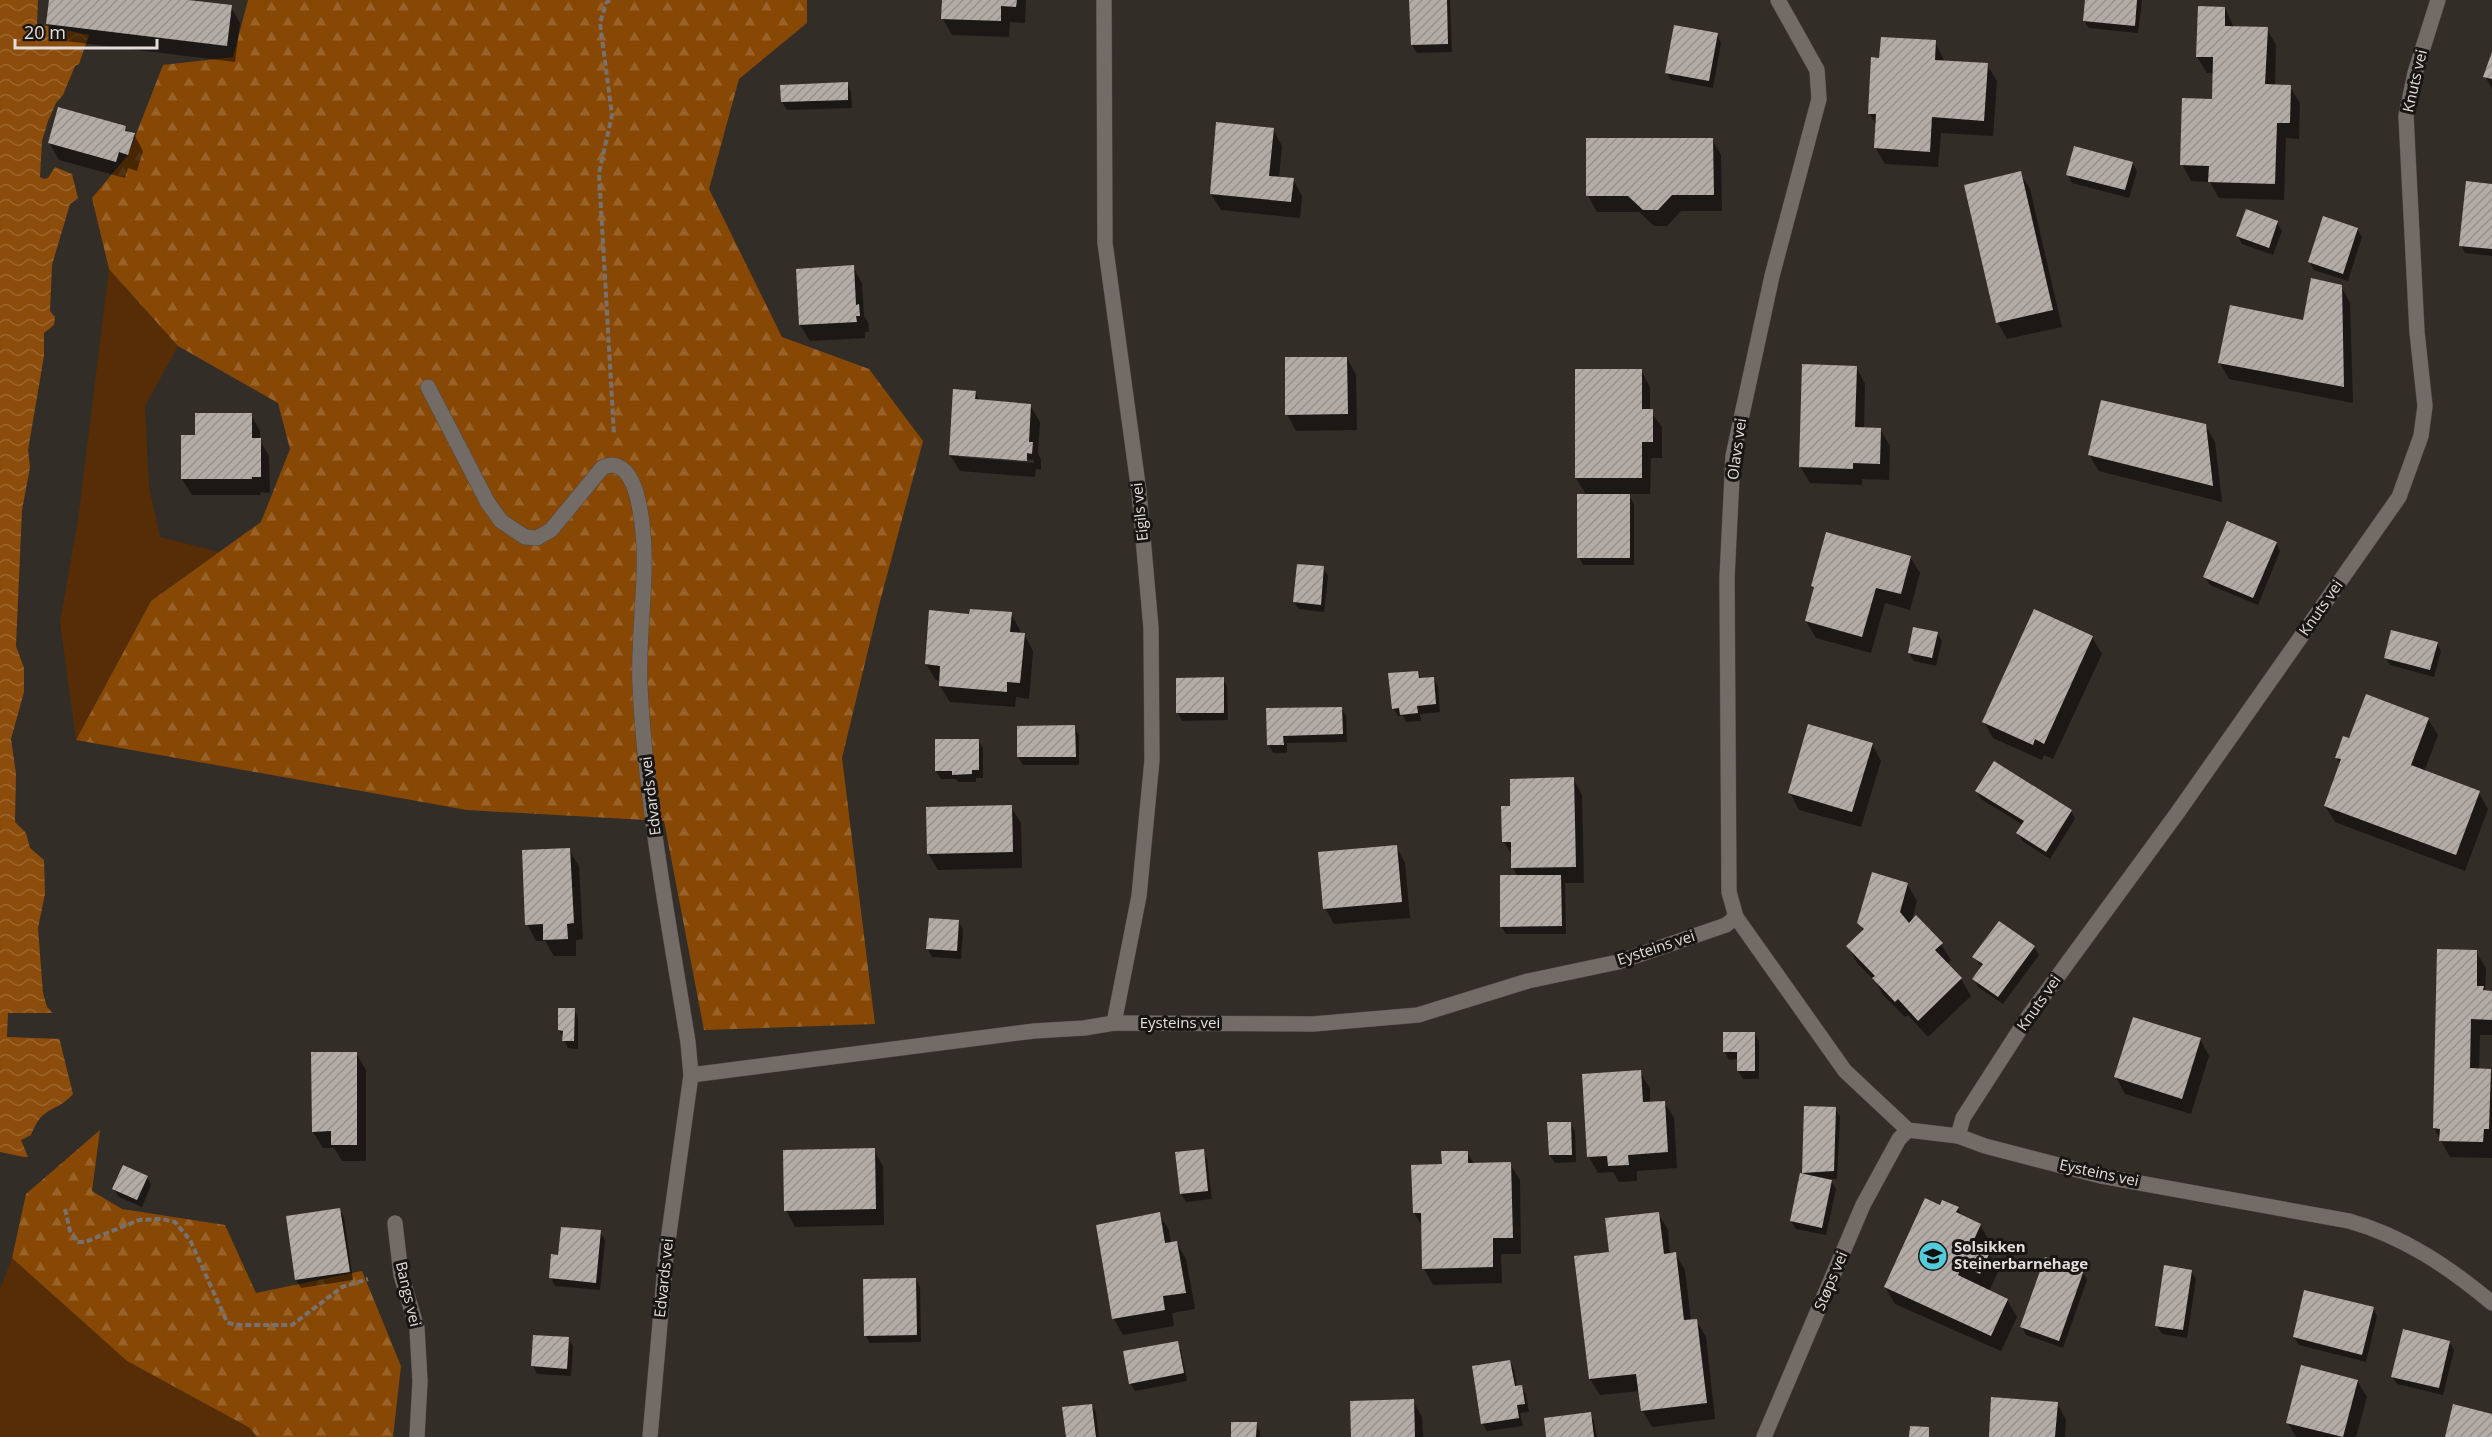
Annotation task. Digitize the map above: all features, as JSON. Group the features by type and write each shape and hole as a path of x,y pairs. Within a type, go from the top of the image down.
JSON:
{"street":[{"name":"Eigils vei","path":"1104,0 1105,243 1139,492 1151,640 1152,760 1139,896 1114,1023"},
{"name":"Olavs vei","path":"1736,917 1729,892 1726,578 1733,456 1764,309 1819,99 1818,70 1778,0"},
{"name":"Knuts vei","path":"1958,1136 1964,1118 2028,1017 2178,812 2399,497 2421,436 2425,406 2417,332 2406,116 2415,73 2438,0"},
{"path":"428,387 488,503 501,521 525,537 537,538 551,530 602,468 616,465"},
{"name":"Edvards vei","path":"616,465 629,474 642,512 645,556 640,684 644,741 656,842 688,1042 691,1075 666,1255 650,1437"},
{"path":"1736,917 1845,1071 1908,1130"},
{"name":"Eysteins vei","path":"691,1075 1034,1031 1084,1028 1114,1023 1312,1024 1418,1015 1528,981 1618,962 1726,925 1736,917"},
{"name":"Eysteins vei","path":"1908,1130 1958,1136 1985,1146 2101,1176 2349,1221 2377,1229 2412,1246 2467,1282 2492,1303"},
{"name":"Støps vei","path":"1764,1437 1863,1205 1899,1139 1908,1130"},
{"name":"Bangs vei","path":"395,1223 401,1275 417,1328 420,1381 417,1437"}],"path":[{"path":"610,0 606,3 600,23 612,115 599,173 616,465"},
{"path":"65,1209 70,1231 78,1242 85,1242 139,1220 162,1219 175,1222 190,1240 227,1322 235,1324 292,1325 342,1287 378,1275"}],"shaded area":[{"path":"109,269 178,346 145,406 149,487 160,537 219,552 151,601 76,740 60,622 78,520"},
{"path":"12,1258 127,1361 250,1428 257,1437 0,1437 0,1289"}],"green space":[{"path":"248,0 807,0 807,23 739,79 709,189 782,337 869,369 923,441 878,609 842,758 875,1024 704,1030 664,821 467,810 76,740 151,601 261,522 290,449 278,403 178,346 109,269 92,198 128,155 163,65 233,57"},
{"path":"100,1130 92,1191 122,1209 225,1225 256,1293 362,1271 401,1366 393,1437 257,1437 250,1428 127,1361 12,1258 26,1194"}],"water":[{"path":"0,0 38,0 37,24 89,35 79,64 75,66 63,95 56,103 48,121 42,141 40,177 48,178 55,167 72,174 78,198 70,204 52,265 50,311 55,317 54,325 44,333 44,356 28,450 30,467 22,510 16,646 24,668 24,692 11,739 16,774 15,822 26,833 30,848 44,860 45,894 38,928 43,993 47,1007 53,1013 73,1094 40,1118 31,1135 21,1140 28,1157 0,1152"}],"pier":[{"path":"8,1013 56,1013 62,1039 7,1037"}],"building":[{"path":"49,0 188,0 232,5 227,46 46,24"},
{"path":"942,0 1017,0 1016,7 1001,6 1001,21 941,19"},
{"path":"1409,0 1447,0 1448,44 1411,45"},
{"path":"2085,0 2137,0 2135,26 2083,21"},
{"path":"2198,6 2225,7 2225,26 2268,27 2265,84 2291,85 2290,123 2277,123 2275,184 2208,182 2209,166 2180,165 2182,98 2212,99 2213,57 2196,57"},
{"path":"1674,25 1718,33 1709,81 1665,73"},
{"path":"1881,37 1936,40 1935,60 1988,63 1984,121 1932,117 1930,152 1874,148 1876,114 1868,114 1871,57 1879,58"},
{"path":"2492,52 2492,79 2483,77"},
{"path":"848,82 848,100 781,102 780,85"},
{"path":"58,107 126,126 125,131 135,133 128,155 119,152 116,162 48,143"},
{"path":"1216,122 1274,128 1269,176 1294,178 1291,202 1210,194"},
{"path":"1586,138 1713,138 1714,195 1672,195 1658,210 1643,210 1628,196 1586,196"},
{"path":"2074,146 2133,162 2125,190 2066,175"},
{"path":"2021,171 2053,310 1996,323 1964,185"},
{"path":"2466,181 2492,184 2492,249 2459,246"},
{"path":"2246,209 2278,221 2269,248 2236,236"},
{"path":"2323,216 2358,228 2343,274 2308,262"},
{"path":"854,265 856,305 859,304 860,316 856,316 857,322 799,325 796,269"},
{"path":"2311,278 2342,285 2344,387 2218,363 2230,305 2303,320"},
{"path":"1285,357 1347,357 1348,414 1285,415"},
{"path":"1802,364 1857,366 1855,427 1881,428 1880,464 1853,463 1853,469 1799,467"},
{"path":"1575,369 1642,369 1642,409 1653,409 1653,442 1642,442 1642,478 1575,478"},
{"path":"953,389 976,391 975,399 1031,404 1029,442 1033,442 1032,454 1027,453 1027,461 949,455"},
{"path":"2101,400 2206,424 2213,486 2088,455"},
{"path":"195,413 252,413 252,438 261,438 261,477 181,479 181,435 195,435"},
{"path":"1577,494 1630,494 1630,558 1577,558"},
{"path":"2227,521 2277,542 2253,598 2203,577"},
{"path":"1826,532 1911,556 1901,594 1876,588 1862,637 1805,621 1814,587 1811,586"},
{"path":"1297,564 1324,566 1321,605 1293,602"},
{"path":"970,609 1012,612 1010,632 1025,633 1020,683 1007,682 1007,692 939,686 940,666 925,664 929,610 969,614"},
{"path":"2034,609 2093,636 2044,744 2035,739 2033,745 1982,722"},
{"path":"1913,627 1938,632 1932,658 1908,653"},
{"path":"2391,630 2438,642 2430,670 2384,658"},
{"path":"1418,671 1419,678 1434,677 1436,704 1417,706 1418,713 1400,715 1399,708 1392,709 1388,673"},
{"path":"1224,677 1224,713 1176,713 1176,678"},
{"path":"2366,694 2429,718 2411,765 2480,791 2456,855 2324,806 2341,759 2335,758 2343,736 2349,738"},
{"path":"1342,707 1343,734 1283,736 1284,745 1267,745 1266,708"},
{"path":"1808,724 1873,743 1852,812 1788,793"},
{"path":"1075,725 1076,757 1017,757 1017,726"},
{"path":"935,739 979,739 979,770 972,770 972,774 952,775 952,771 935,771"},
{"path":"1994,761 2072,810 2046,852 2016,833 2024,821 1975,791"},
{"path":"1574,777 1576,867 1511,868 1511,842 1502,842 1501,806 1510,806 1510,779"},
{"path":"1012,805 1013,852 927,854 926,807"},
{"path":"1397,845 1402,902 1323,909 1318,852"},
{"path":"570,848 574,923 567,924 568,939 543,940 543,924 525,925 522,850"},
{"path":"1872,872 1908,883 1900,912 1909,923 1916,915 1943,943 1935,950 1962,978 1918,1021 1898,999 1895,1002 1872,978 1875,976 1846,946 1864,929 1857,923"},
{"path":"1500,875 1561,875 1562,926 1500,927"},
{"path":"929,918 959,920 957,951 926,949"},
{"path":"1999,921 2035,946 1998,997 1972,979 1983,964 1972,957"},
{"path":"2437,949 2477,950 2477,986 2484,986 2483,990 2492,991 2492,1020 2471,1019 2470,1068 2491,1069 2489,1129 2484,1129 2483,1142 2439,1141 2440,1129 2433,1128"},
{"path":"558,1008 575,1008 574,1041 562,1041 563,1031 558,1030"},
{"path":"2133,1017 2201,1038 2182,1099 2114,1077"},
{"path":"1723,1032 1755,1032 1755,1071 1737,1071 1737,1052 1723,1052"},
{"path":"311,1052 357,1052 357,1145 331,1145 331,1131 312,1132"},
{"path":"1641,1070 1643,1102 1665,1101 1668,1152 1628,1155 1629,1165 1608,1166 1607,1156 1587,1157 1582,1074"},
{"path":"1804,1106 1836,1107 1834,1171 1802,1173"},
{"path":"1547,1122 1571,1122 1572,1155 1549,1155"},
{"path":"875,1148 876,1209 784,1211 783,1150"},
{"path":"1204,1149 1208,1191 1180,1194 1175,1152"},
{"path":"1441,1151 1468,1151 1468,1163 1511,1162 1513,1238 1493,1238 1493,1267 1422,1269 1421,1213 1413,1213 1411,1165 1442,1164"},
{"path":"123,1165 148,1176 137,1200 112,1189"},
{"path":"1800,1173 1832,1180 1822,1228 1790,1221"},
{"path":"1925,1198 1940,1205 1942,1200 1959,1207 1956,1212 1981,1224 1972,1244 1990,1252 1980,1274 1962,1265 1958,1275 2008,1299 1991,1336 1884,1287"},
{"path":"340,1208 350,1272 295,1280 286,1216"},
{"path":"1160,1212 1165,1243 1177,1241 1186,1293 1163,1296 1165,1310 1112,1319 1096,1225"},
{"path":"1659,1212 1664,1254 1676,1252 1684,1320 1697,1319 1707,1403 1641,1411 1636,1374 1589,1379 1574,1256 1609,1252 1605,1218"},
{"path":"561,1227 601,1230 596,1283 549,1278 551,1254 558,1255"},
{"path":"2045,1257 2084,1270 2059,1341 2020,1327"},
{"path":"2164,1265 2192,1270 2183,1330 2155,1326"},
{"path":"916,1278 917,1335 864,1336 863,1279"},
{"path":"2304,1290 2374,1307 2362,1355 2293,1337"},
{"path":"2403,1329 2450,1341 2439,1388 2391,1377"},
{"path":"533,1335 569,1337 567,1369 531,1366"},
{"path":"1178,1341 1184,1373 1129,1384 1123,1351"},
{"path":"1510,1360 1515,1386 1522,1385 1525,1404 1517,1405 1519,1418 1481,1424 1472,1366"},
{"path":"2301,1365 2358,1380 2343,1437 2286,1423"},
{"path":"1991,1397 2058,1402 2055,1437 1989,1437"},
{"path":"1414,1399 1415,1437 1351,1437 1350,1401"},
{"path":"1092,1404 1096,1437 1066,1437 1062,1407"},
{"path":"2453,1404 2492,1414 2492,1437 2445,1437"},
{"path":"1591,1412 1594,1437 1546,1437 1544,1418"},
{"path":"1231,1422 1257,1422 1256,1437 1231,1437"},
{"path":"1910,1426 1929,1427 1929,1437 1909,1437"}],"place":[{"name":"Solsikken Steinerbarnehage","path":"1933,1256"}]}
